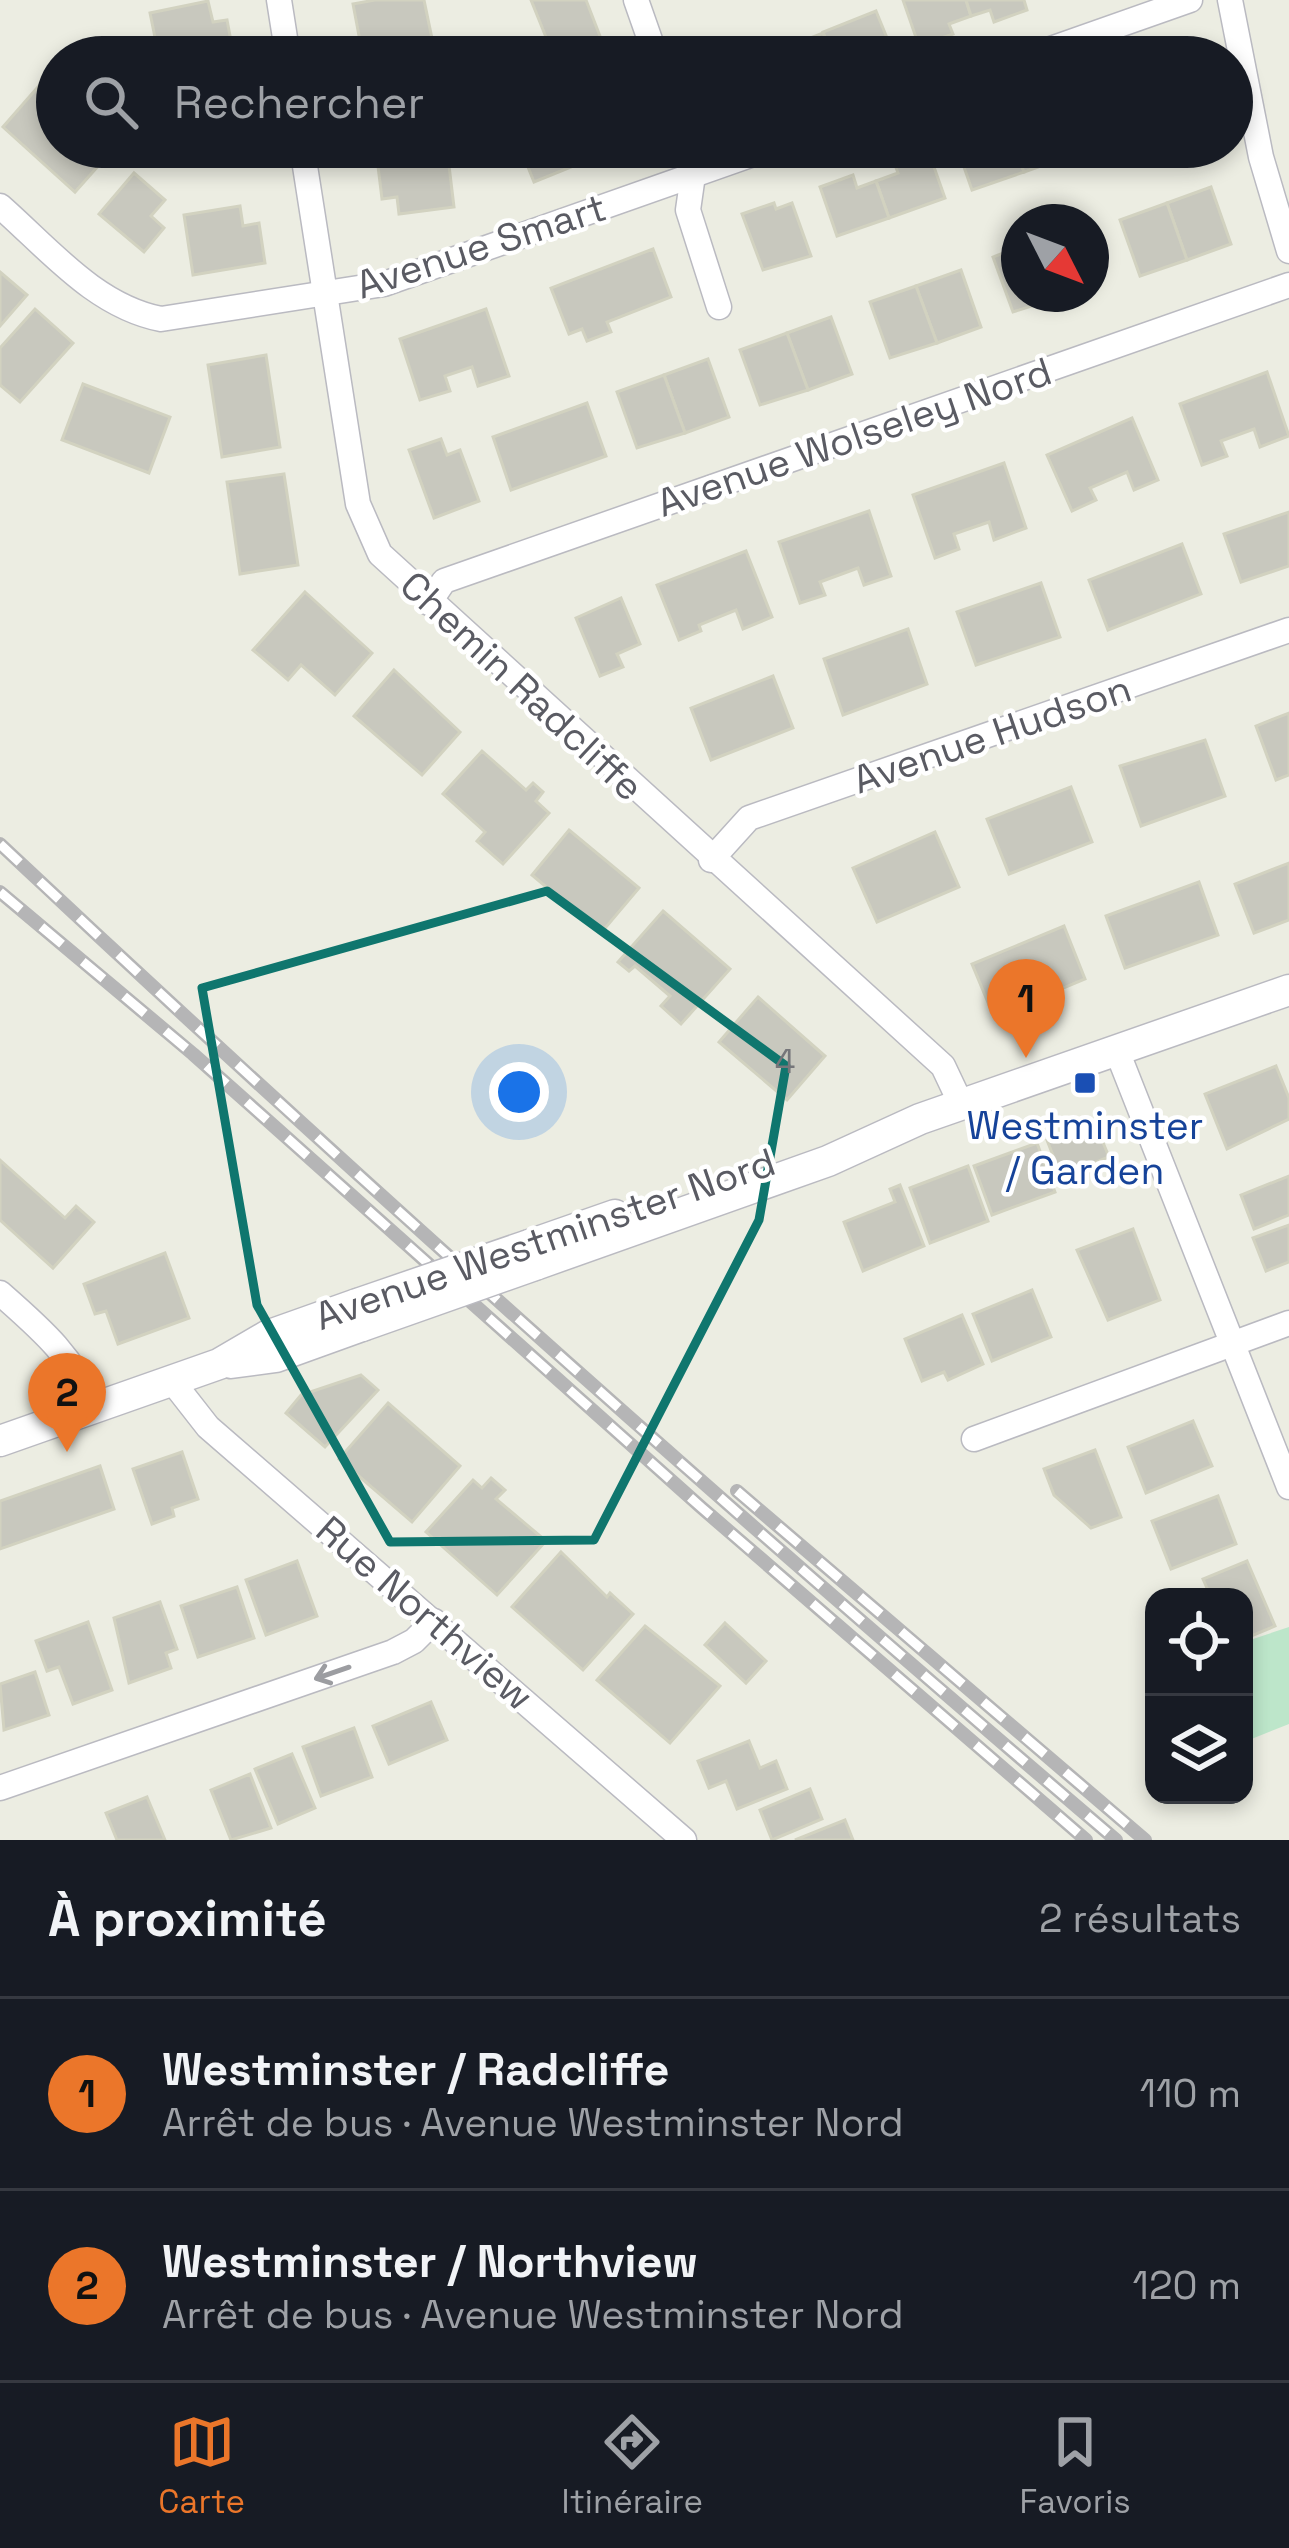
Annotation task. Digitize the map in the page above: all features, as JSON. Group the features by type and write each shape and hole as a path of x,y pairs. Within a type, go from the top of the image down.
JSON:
{"street":[{"path":"279,0 285,36"},
{"path":"636,0 649,36"},
{"path":"1088,36 1190,0"},
{"path":"1230,0 1237,36"},
{"path":"1253,116 1289,251"},
{"name":"Chemin Radcliffe","path":"305,168 368,534 380,554 711,860 943,1066 961,1104"},
{"path":"691,168 688,210 719,308"},
{"name":"Avenue Smart","path":"0,206 105,299 131,314 160,320 384,284 713,168"},
{"name":"Avenue Wolseley Nord","path":"429,603 444,581 1289,285"},
{"name":"Avenue Hudson","path":"711,860 749,818 1289,630"},
{"name":"Avenue Westminster Nord","path":"0,1441 219,1364 267,1336 360,1315 532,1255 822,1143 878,1134 1289,990"},
{"path":"1117,1051 1289,1487"},
{"path":"0,1293 61,1347 80,1372 94,1408"},
{"path":"974,1439 1289,1323"},
{"name":"Rue Northview","path":"172,1381 208,1427 684,1840"},
{"path":"0,1789 392,1652 414,1641 434,1621"}],"highlighted area":[{"path":"547,891 786,1066 759,1220 594,1540 390,1542 257,1305 202,988"}],"green space":[{"path":"1289,1627 1289,1724 1253,1738 1253,1696 1253,1639"}],"building":[{"path":"424,0 432,36 359,36 353,4"},
{"path":"531,0 586,0 600,36 546,36"},
{"path":"903,0 966,0 971,16 949,24 953,34 916,36"},
{"path":"966,0 1024,0 1027,10 994,22 990,10 971,16"},
{"path":"208,1 213,22 227,20 230,36 155,36 150,13"},
{"path":"876,11 886,36 825,36 823,32"},
{"path":"36,89 36,157 3,127"},
{"path":"48,168 96,168 75,192"},
{"path":"378,168 449,168 454,207 399,214 397,197 382,199"},
{"path":"528,168 568,168 534,182"},
{"path":"896,168 934,168 945,198 889,218 876,181 898,173"},
{"path":"964,168 1023,168 1024,172 972,190"},
{"path":"134,173 165,200 151,216 164,228 144,252 99,214"},
{"path":"853,175 857,188 876,181 889,218 837,236 820,187"},
{"path":"1211,187 1231,244 1187,260 1167,203"},
{"path":"774,203 776,209 792,203 811,256 763,270 742,214"},
{"path":"1167,203 1187,260 1140,276 1120,220"},
{"path":"240,206 243,226 259,223 265,263 193,275 184,215"},
{"path":"653,249 671,297 607,322 611,332 587,341 582,329 569,334 551,288"},
{"path":"1001,254 1001,279 993,257"},
{"path":"961,270 981,327 937,343 916,286"},
{"path":"0,272 27,295 0,326"},
{"path":"916,286 937,343 890,358 870,302"},
{"path":"35,309 73,343 20,402 0,385 0,348"},
{"path":"486,309 509,376 478,386 472,367 445,376 450,391 420,400 400,339"},
{"path":"831,317 852,374 808,390 787,333"},
{"path":"787,333 808,390 760,405 740,350"},
{"path":"266,355 280,447 222,457 208,365"},
{"path":"708,359 729,417 685,433 664,375"},
{"path":"1267,372 1289,436 1260,447 1254,429 1221,441 1227,456 1202,465 1180,404"},
{"path":"664,375 685,433 637,448 617,392"},
{"path":"83,384 170,417 149,473 62,440"},
{"path":"587,403 606,456 511,490 493,437"},
{"path":"1132,418 1158,480 1134,490 1127,472 1090,488 1096,500 1072,511 1047,455"},
{"path":"441,439 447,455 460,450 479,501 434,518 409,450"},
{"path":"1004,463 1026,528 994,540 989,522 954,534 959,549 935,558 913,495"},
{"path":"284,474 298,565 240,574 227,482"},
{"path":"869,511 891,576 864,585 858,568 820,582 825,595 800,603 779,542"},
{"path":"1289,512 1289,566 1241,582 1224,534"},
{"path":"1182,544 1201,594 1108,630 1089,580"},
{"path":"746,551 772,617 743,629 736,610 699,625 701,631 679,640 657,585"},
{"path":"1041,583 1060,637 976,665 957,612"},
{"path":"305,592 372,653 335,695 301,665 288,680 253,650"},
{"path":"621,598 640,644 617,654 623,667 600,676 576,618"},
{"path":"908,629 927,684 843,715 824,659"},
{"path":"394,670 460,732 422,775 354,716"},
{"path":"773,676 793,728 711,760 691,708"},
{"path":"1289,713 1289,775 1276,780 1256,726"},
{"path":"1205,740 1225,796 1141,826 1120,766"},
{"path":"482,751 526,790 533,783 543,792 536,801 549,813 503,864 477,841 485,832 443,794"},
{"path":"1071,787 1092,842 1009,874 987,819"},
{"path":"569,830 639,888 601,933 532,875"},
{"path":"935,832 959,887 877,922 853,868"},
{"path":"1289,863 1289,920 1254,933 1235,884"},
{"path":"1199,882 1218,935 1125,968 1106,916"},
{"path":"663,911 730,969 681,1024 661,1006 670,996 635,966 629,971 618,962"},
{"path":"1064,926 1085,979 994,1017 972,964"},
{"path":"758,997 825,1056 787,1100 719,1042"},
{"path":"1276,1066 1289,1098 1289,1119 1227,1149 1205,1094"},
{"path":"1094,1121 1109,1157 1061,1176 1047,1140"},
{"path":"1037,1143 1055,1192 992,1215 974,1166"},
{"path":"0,1160 65,1218 76,1206 94,1222 53,1268 0,1220"},
{"path":"968,1166 988,1221 930,1243 910,1188"},
{"path":"1289,1176 1289,1215 1254,1229 1241,1195"},
{"path":"900,1185 924,1246 863,1271 844,1222 895,1202 890,1189"},
{"path":"1289,1225 1289,1262 1266,1271 1253,1238"},
{"path":"1133,1229 1160,1300 1108,1320 1077,1250"},
{"path":"165,1253 189,1318 118,1344 106,1311 95,1314 84,1284"},
{"path":"1032,1290 1051,1337 992,1361 973,1314"},
{"path":"962,1315 983,1364 948,1380 944,1372 922,1381 905,1339"},
{"path":"361,1375 378,1390 325,1447 286,1413 301,1395"},
{"path":"388,1403 460,1466 412,1522 339,1459"},
{"path":"1193,1421 1212,1466 1146,1493 1128,1447"},
{"path":"1095,1450 1121,1517 1091,1528 1054,1495 1044,1469"},
{"path":"182,1452 198,1499 172,1508 174,1516 152,1524 133,1469"},
{"path":"100,1466 114,1509 0,1549 0,1501"},
{"path":"491,1478 505,1490 496,1499 546,1541 497,1595 426,1532 473,1480 482,1488"},
{"path":"1218,1496 1236,1544 1171,1569 1152,1521"},
{"path":"561,1552 607,1597 610,1593 633,1614 583,1670 512,1607"},
{"path":"297,1561 317,1616 266,1635 246,1580"},
{"path":"1247,1561 1275,1626 1253,1635 1253,1588 1207,1588 1203,1579"},
{"path":"237,1587 254,1638 198,1657 181,1606"},
{"path":"160,1602 177,1649 166,1653 171,1668 129,1683 114,1618"},
{"path":"88,1622 112,1690 73,1704 59,1667 47,1671 36,1641"},
{"path":"725,1623 766,1661 746,1683 705,1645"},
{"path":"645,1626 720,1686 670,1743 597,1680"},
{"path":"35,1672 49,1715 4,1730 0,1684"},
{"path":"431,1702 447,1740 389,1764 373,1726"},
{"path":"354,1728 372,1777 321,1796 303,1747"},
{"path":"749,1741 760,1768 776,1761 787,1789 737,1809 726,1781 709,1788 698,1761"},
{"path":"292,1754 315,1808 278,1824 255,1769"},
{"path":"250,1774 271,1828 231,1840 211,1790"},
{"path":"810,1789 822,1819 772,1840 760,1810"},
{"path":"147,1797 165,1840 117,1840 106,1813"},
{"path":"845,1820 853,1840 795,1840"}],"railway":[{"path":"0,844 552,1349 1116,1840"},
{"path":"0,892 193,1054 702,1508 1086,1840"},
{"path":"737,1491 1145,1840"}],"place":[{"name":"Westminster / Radcliffe","path":"1026,1058"},
{"name":"Westminster / Garden","path":"1085,1083"},
{"name":"Westminster / Northview","path":"67,1452"}]}
